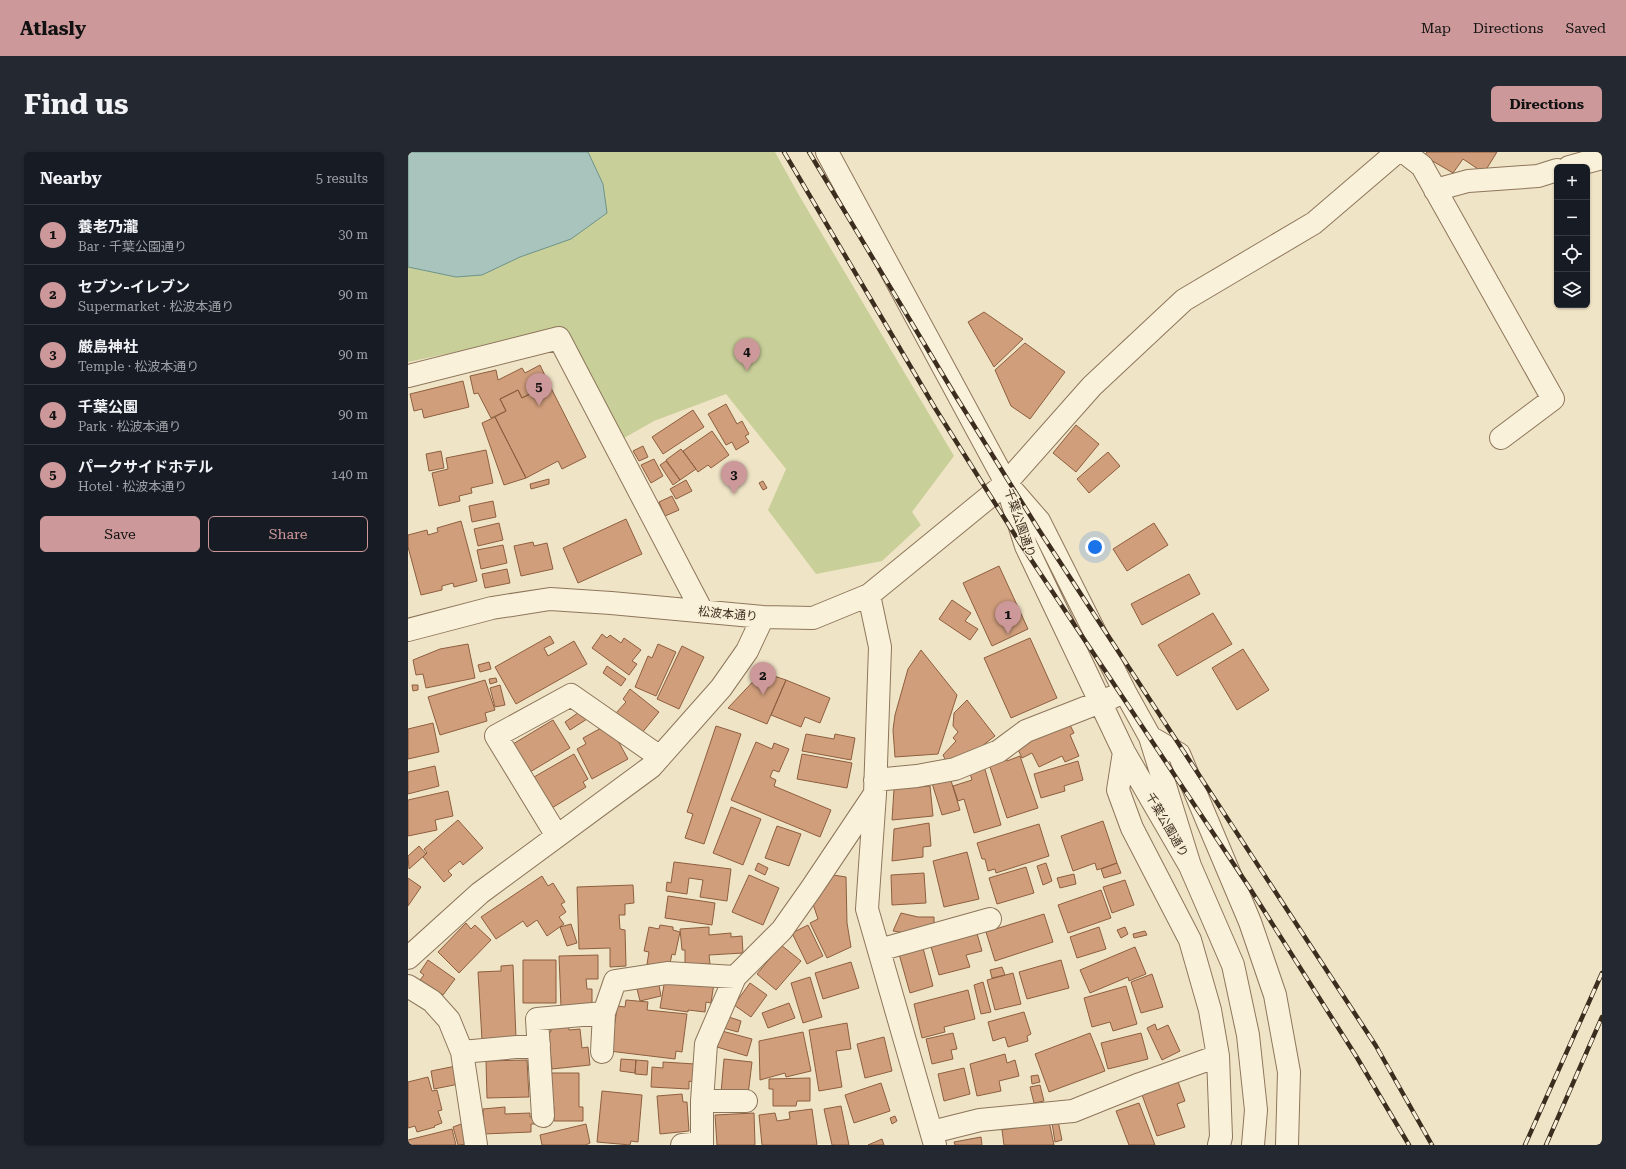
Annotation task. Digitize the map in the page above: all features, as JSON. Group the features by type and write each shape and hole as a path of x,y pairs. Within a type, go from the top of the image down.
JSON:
{"street":[{"path":"827,152 1006,483"},
{"name":"松波本通り","path":"408,630 492,608 550,599 763,617 813,618 869,595 1006,483 1092,386 1184,300 1314,223 1397,152"},
{"path":"1404,152 1422,166 1553,399 1502,438"},
{"path":"1580,164 1602,158"},
{"path":"1435,190 1468,181 1538,176 1554,171"},
{"path":"408,376 560,338 702,612"},
{"name":"千葉公園通り","path":"1006,483 1039,521 1125,692 1150,737 1190,866"},
{"name":"千葉公園通り","path":"1006,483 1026,546 1124,752 1190,866"},
{"path":"869,595 880,647 875,787 867,909 934,1139 980,1120 1073,1111 1140,1084 1218,1056"},
{"path":"408,958 480,893 651,767 720,688 747,651 763,617"},
{"path":"696,1144 702,1101 706,1044 735,977 782,930 811,889 875,787 916,776 955,769 999,750 1026,731 1125,692"},
{"path":"557,836 496,736 571,695 660,757"},
{"path":"1150,737 1178,754 1252,930 1275,995 1289,1072 1288,1145"},
{"path":"1124,752 1118,790 1132,828 1190,940 1210,1010 1218,1056 1221,1137 1219,1145"},
{"path":"1190,866 1233,965 1248,1035 1256,1110 1254,1145"},
{"path":"879,950 990,919"},
{"path":"602,1052 604,1013 615,981 667,973 735,977"},
{"path":"408,986 432,1001 449,1020 462,1052 476,1145"},
{"path":"543,1116 537,1019 604,1013"},
{"path":"462,1052 539,1045"},
{"path":"702,1101 746,1101"}],"green space":[{"path":"408,152 775,152 800,197 954,456 912,512 921,525 882,561 816,574 768,510 786,469 726,394 654,421 624,438 622,433 616,435 561,330 408,362"}],"water":[{"path":"408,152 588,152 603,184 607,213 571,239 520,257 482,275 456,277 408,267"}],"building":[{"path":"1427,152 1497,152 1484,173 1463,159 1453,173 1424,156"},
{"path":"984,312 1023,339 994,367 968,322"},
{"path":"1025,343 1065,372 1030,419 1011,406 995,370"},
{"path":"540,365 549,384 522,398 518,390 500,399 506,411 491,418 478,393 474,394 470,376 496,370 498,380 522,368 525,373"},
{"path":"463,381 469,407 424,418 422,409 414,411 410,394"},
{"path":"549,384 586,457 562,469 558,461 526,478 495,417 506,411 500,399 518,390 522,398"},
{"path":"726,404 737,424 742,421 749,434 745,436 749,442 736,450 732,442 726,445 708,414"},
{"path":"693,410 704,427 663,454 652,437"},
{"path":"495,417 526,478 504,485 482,423"},
{"path":"1076,425 1099,444 1076,472 1053,453"},
{"path":"712,431 729,455 711,468 708,465 698,472 683,451"},
{"path":"643,446 648,457 639,461 633,451"},
{"path":"681,449 696,469 680,480 666,460"},
{"path":"486,450 493,483 471,488 472,493 459,496 460,501 439,506 432,473 448,469 446,458"},
{"path":"441,451 444,468 429,471 426,454"},
{"path":"1108,452 1120,466 1089,493 1077,479"},
{"path":"654,459 663,476 651,483 641,465"},
{"path":"666,461 680,480 673,485 660,465"},
{"path":"549,479 549,484 531,489 530,484"},
{"path":"686,480 692,491 676,499 670,489"},
{"path":"763,481 767,488 763,490 759,483"},
{"path":"672,496 679,510 665,516 659,502"},
{"path":"493,501 496,517 472,522 469,506"},
{"path":"626,519 642,554 578,583 563,548"},
{"path":"461,521 477,581 454,587 453,583 442,586 442,590 421,595 408,547 408,535 427,530 428,535 438,532 437,528"},
{"path":"499,523 503,540 478,546 474,529"},
{"path":"1154,523 1168,545 1127,571 1113,549"},
{"path":"533,542 534,546 547,543 553,569 521,576 514,546"},
{"path":"503,545 507,563 481,569 477,550"},
{"path":"999,566 1028,629 992,646 963,583"},
{"path":"507,569 510,583 485,588 482,574"},
{"path":"1189,574 1200,594 1142,625 1131,604"},
{"path":"952,600 971,613 965,621 978,629 970,640 939,619"},
{"path":"1213,613 1232,644 1177,676 1158,645"},
{"path":"602,634 607,638 610,635 621,643 624,638 641,650 632,661 637,664 629,675 592,648"},
{"path":"550,636 554,643 544,648 548,656 574,641 587,664 516,704 495,667"},
{"path":"1030,638 1057,698 1011,718 984,658"},
{"path":"468,644 475,678 426,688 423,674 416,675 413,660 440,649"},
{"path":"658,644 676,652 656,696 635,687 648,656 652,658"},
{"path":"682,646 704,657 679,709 657,699"},
{"path":"1243,649 1269,690 1237,710 1212,668"},
{"path":"921,650 957,695 938,754 895,757 893,730 895,715 908,669"},
{"path":"489,662 491,669 480,672 478,665"},
{"path":"607,666 626,679 621,686 603,673"},
{"path":"762,672 786,680 767,724 728,708"},
{"path":"496,678 497,682 490,684 489,679"},
{"path":"485,680 495,710 485,713 487,721 440,735 428,697"},
{"path":"786,680 830,698 820,723 805,717 801,727 771,715"},
{"path":"412,685 418,685 418,690 413,691"},
{"path":"500,685 505,705 495,707 490,688"},
{"path":"630,689 659,712 641,734 616,713 626,702 623,699"},
{"path":"967,700 995,736 969,756 948,765 943,755 956,741 953,738 958,732 953,726 954,713"},
{"path":"582,710 587,719 570,730 565,722"},
{"path":"1067,719 1074,733 1070,735 1079,756 1065,762 1062,756 1039,767 1032,753 1022,758 1016,745"},
{"path":"553,720 570,748 530,772 513,744"},
{"path":"433,723 439,752 408,759 408,729"},
{"path":"716,726 741,734 704,844 685,838 693,814 687,812"},
{"path":"603,727 612,730 628,759 592,779 577,749 586,744 583,738"},
{"path":"806,734 834,739 835,734 855,738 851,760 802,751"},
{"path":"756,742 772,749 774,743 789,749 779,772 773,770 770,777 776,780 774,786 831,810 820,837 731,800"},
{"path":"574,754 588,779 583,782 586,787 552,808 534,777"},
{"path":"802,754 852,763 847,788 797,779"},
{"path":"1005,755 1007,761 1020,756 1038,808 1007,818 988,761"},
{"path":"1078,761 1083,780 1064,786 1065,791 1041,798 1034,774"},
{"path":"435,766 439,786 408,794 408,772"},
{"path":"984,766 1001,825 974,833 964,799 958,801 953,786 972,780 969,770"},
{"path":"949,774 960,810 942,815 931,780"},
{"path":"930,786 933,816 892,820 894,789"},
{"path":"448,791 453,816 435,820 437,830 408,836 408,800"},
{"path":"731,807 761,819 743,865 713,853"},
{"path":"458,820 483,848 463,865 460,861 448,871 452,875 444,882 423,857 427,853 424,849"},
{"path":"1103,821 1117,863 1097,870 1095,863 1073,871 1061,836"},
{"path":"929,823 931,846 923,847 923,857 892,861 894,829"},
{"path":"1039,824 1049,856 996,873 995,869 988,871 985,859 982,859 977,843"},
{"path":"777,826 801,834 789,866 765,858"},
{"path":"419,846 426,854 409,869 408,856"},
{"path":"967,852 979,899 944,907 933,861"},
{"path":"674,862 731,869 727,901 700,897 703,880 689,878 687,894 666,891 667,882 671,883"},
{"path":"758,863 768,868 765,875 755,870"},
{"path":"1046,863 1052,881 1043,885 1037,866"},
{"path":"1117,863 1121,873 1104,878 1101,869"},
{"path":"1026,867 1034,893 997,904 989,878"},
{"path":"924,873 926,903 892,905 891,875"},
{"path":"1074,874 1076,884 1060,888 1057,878"},
{"path":"749,875 779,888 763,925 732,912"},
{"path":"833,875 846,877 847,923 851,947 827,958 810,923 818,919 813,904"},
{"path":"542,876 548,886 553,883 565,902 561,904 566,912 559,917 564,924 547,936 537,920 527,927 523,921 496,939 481,917"},
{"path":"408,878 421,887 408,906"},
{"path":"1125,880 1134,905 1112,913 1103,887"},
{"path":"633,885 634,903 625,904 625,915 619,915 620,929 625,930 626,966 610,967 610,948 579,949 577,887"},
{"path":"1101,890 1111,918 1068,933 1058,905"},
{"path":"668,896 715,903 712,925 665,918"},
{"path":"901,913 918,917 934,917 934,930 917,935 893,931"},
{"path":"1044,914 1053,942 995,961 986,932"},
{"path":"466,923 471,929 475,925 491,940 459,973 438,952"},
{"path":"571,924 577,943 567,946 560,927"},
{"path":"660,925 673,927 673,930 680,932 675,955 672,954 669,968 647,964 649,952 644,951 649,927 659,929"},
{"path":"808,925 823,956 807,964 792,933"},
{"path":"709,927 709,935 731,933 731,937 742,936 743,953 709,955 710,964 685,965 685,950 682,950 680,929"},
{"path":"1099,927 1106,949 1077,958 1070,937"},
{"path":"1125,927 1128,934 1121,938 1117,930"},
{"path":"976,930 982,951 966,955 970,967 939,975 930,943"},
{"path":"1145,931 1147,935 1134,938 1133,934"},
{"path":"781,945 801,961 776,990 757,974"},
{"path":"1135,947 1146,974 1129,981 1128,977 1090,993 1080,970"},
{"path":"923,948 933,986 910,993 899,954"},
{"path":"598,955 598,979 586,979 587,989 592,989 592,1006 561,1007 559,956"},
{"path":"428,960 455,979 443,995 420,980 424,975 420,972"},
{"path":"523,960 556,960 556,1003 523,1003"},
{"path":"1061,960 1069,988 1027,999 1019,972"},
{"path":"851,962 859,988 823,999 815,973"},
{"path":"513,965 516,1038 482,1040 478,972 501,971 501,966"},
{"path":"1002,967 1005,975 992,978 990,970"},
{"path":"1013,973 1021,1004 995,1010 987,980"},
{"path":"1152,974 1163,1007 1141,1013 1131,982"},
{"path":"810,977 822,1017 803,1023 791,983"},
{"path":"665,979 714,983 711,1003 706,1002 705,1012 688,1010 688,1012 660,1008"},
{"path":"658,980 661,996 640,1001 636,985"},
{"path":"983,982 991,1012 981,1014 974,985"},
{"path":"750,983 767,995 751,1017 734,1005"},
{"path":"1126,986 1137,1024 1113,1031 1110,1022 1092,1027 1084,998"},
{"path":"968,990 975,1019 944,1027 945,1032 922,1038 914,1004"},
{"path":"626,1000 648,1002 647,1010 687,1014 682,1052 676,1051 675,1059 609,1051 612,1022 615,1023 617,1006 625,1007"},
{"path":"789,1003 795,1018 768,1028 762,1013"},
{"path":"1024,1012 1031,1034 1027,1036 1028,1041 1008,1047 1005,1037 993,1041 988,1022"},
{"path":"726,1016 741,1021 738,1032 723,1028"},
{"path":"568,1023 569,1030 580,1029 582,1048 588,1047 590,1065 552,1069 548,1032 551,1032 550,1025"},
{"path":"847,1023 851,1049 836,1051 842,1087 819,1091 809,1030"},
{"path":"1155,1024 1157,1030 1168,1025 1180,1051 1162,1060 1147,1028"},
{"path":"722,1031 752,1039 747,1056 717,1047"},
{"path":"803,1032 811,1071 786,1077 785,1073 760,1080 759,1041"},
{"path":"953,1033 957,1049 951,1050 953,1059 932,1064 926,1039"},
{"path":"1090,1033 1105,1071 1049,1092 1035,1054"},
{"path":"1141,1033 1148,1059 1108,1069 1101,1043"},
{"path":"884,1037 892,1071 865,1078 857,1044"},
{"path":"1005,1054 1007,1063 1015,1060 1019,1076 999,1081 1001,1091 977,1096 970,1064"},
{"path":"621,1059 636,1060 635,1073 620,1071"},
{"path":"724,1059 752,1062 748,1095 721,1093"},
{"path":"527,1060 529,1097 487,1098 486,1061"},
{"path":"636,1060 648,1061 647,1075 635,1074"},
{"path":"663,1062 695,1064 693,1082 689,1081 689,1089 651,1087 652,1067 663,1068"},
{"path":"456,1066 459,1084 434,1089 431,1071"},
{"path":"964,1068 970,1094 944,1101 938,1074"},
{"path":"547,1073 579,1073 579,1107 583,1107 583,1121 554,1121 554,1107 547,1107"},
{"path":"1038,1075 1040,1082 1032,1084 1031,1076"},
{"path":"428,1077 432,1091 437,1090 442,1110 438,1111 442,1123 434,1126 435,1127 417,1132 415,1126 408,1128 408,1082"},
{"path":"810,1078 810,1101 797,1101 796,1106 773,1106 773,1089 769,1089 769,1079"},
{"path":"1177,1079 1185,1101 1177,1104 1185,1127 1157,1136 1141,1092"},
{"path":"881,1083 890,1111 854,1123 845,1095"},
{"path":"1040,1085 1044,1101 1034,1103 1030,1087"},
{"path":"602,1091 642,1095 638,1142 631,1141 630,1145 597,1142"},
{"path":"682,1094 683,1102 687,1102 689,1131 660,1134 657,1096"},
{"path":"1139,1103 1155,1145 1129,1145 1116,1111"},
{"path":"841,1106 849,1145 832,1145 824,1109"},
{"path":"505,1107 505,1114 530,1113 530,1117 536,1117 537,1124 531,1124 531,1132 484,1134 483,1109"},
{"path":"812,1109 817,1145 762,1145 759,1115 775,1113 777,1121 790,1119 789,1112"},
{"path":"754,1113 755,1145 717,1145 715,1115"},
{"path":"895,1116 897,1121 892,1124 890,1118"},
{"path":"1049,1121 1054,1145 1004,1145 1002,1130"},
{"path":"1058,1121 1062,1140 1055,1142 1052,1123"},
{"path":"464,1123 467,1144 458,1145 453,1127"},
{"path":"586,1124 590,1143 586,1145 542,1145 540,1135"},
{"path":"452,1129 456,1145 408,1145 408,1140"},
{"path":"981,1137 982,1145 955,1145 954,1142"},
{"path":"882,1139 884,1145 868,1145"}],"railway":[{"path":"784,152 935,408 1020,543 1249,887 1356,1056 1409,1145"},
{"path":"809,152 955,395 1039,530 1376,1046 1432,1145"},
{"path":"1525,1145 1602,973"},
{"path":"1546,1145 1602,1017"}],"place":[{"name":"千葉公園","path":"747,371"},
{"name":"パークサイドホテル","path":"539,406"},
{"name":"厳島神社","path":"734,494"},
{"name":"養老乃瀧","path":"1008,634"},
{"name":"セブン-イレブン","path":"763,695"}]}
